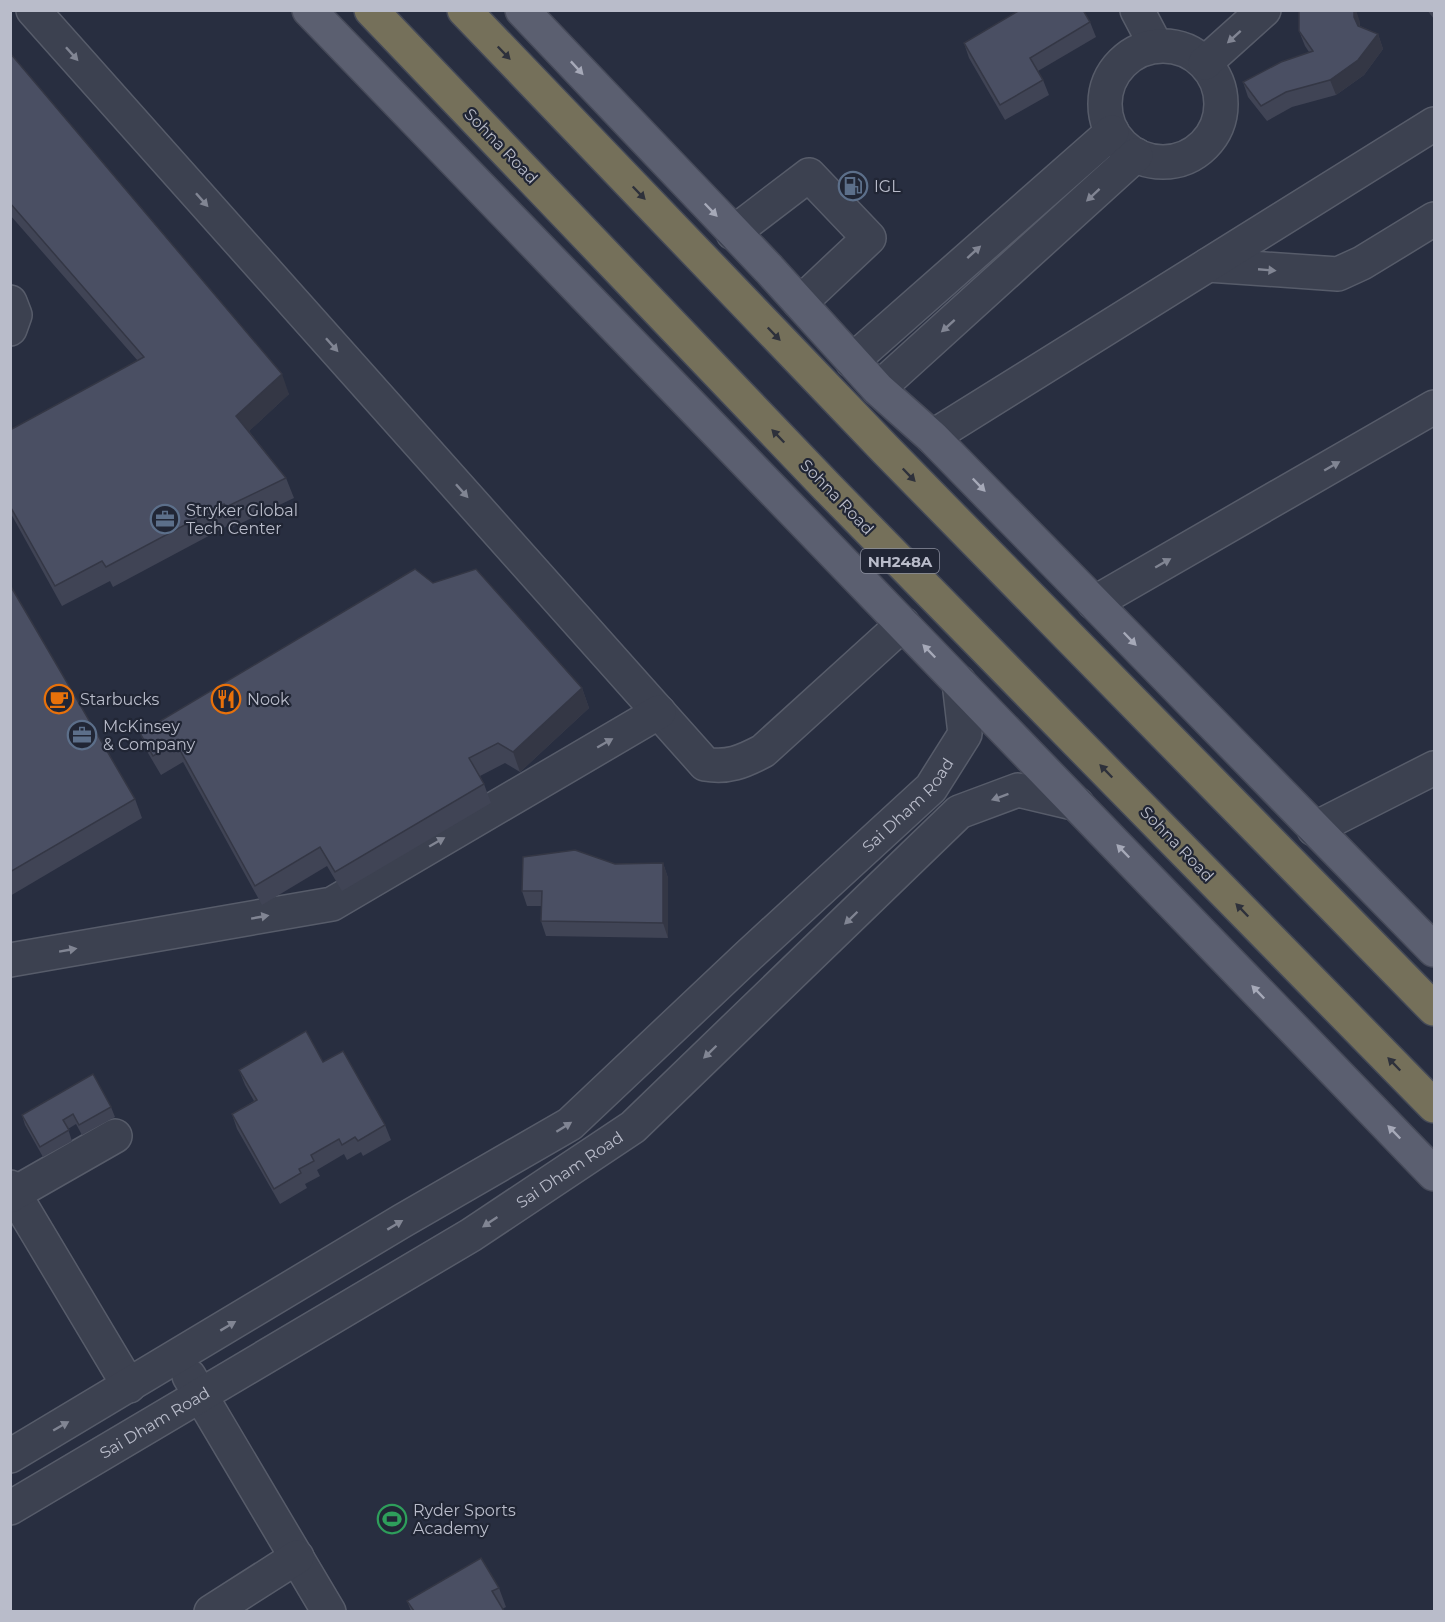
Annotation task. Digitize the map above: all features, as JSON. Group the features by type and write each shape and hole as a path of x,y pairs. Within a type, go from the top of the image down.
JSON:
{"highway":[{"name":"Sohna Road","path":"371,10 827,487 1434,1106"},
{"path":"464,10 893,458 1434,1009"}],"main road":[{"path":"309,10 1434,1174"},
{"path":"522,10 800,303 878,389 932,437 1434,950"}],"street":[{"path":"33,10 705,764 721,767 736,765 763,751 903,624"},
{"path":"1137,10 1156,46"},
{"path":"1205,63 1264,10"},
{"path":"1156,46 1174,47 1191,53 1205,63 1215,78 1220,96 1217,122 1203,146 1188,156 1171,161 1152,161 1136,155 1122,145 1112,132 1105,114 1105,95 1111,77 1123,62 1138,51 1156,46"},
{"path":"932,437 1434,124"},
{"path":"852,361 1112,132"},
{"path":"878,389 1136,155"},
{"path":"733,233 809,176 869,238 800,303"},
{"path":"1209,265 1338,274 1362,263 1434,219"},
{"path":"10,302 15,315 10,329"},
{"path":"1094,603 1434,407"},
{"name":"Sai Dham Road","path":"10,1456 402,1221 570,1124 748,955 931,788 965,734 960,682"},
{"path":"10,960 332,904 659,712"},
{"path":"1314,829 1434,768"},
{"name":"Sai Dham Road","path":"10,1508 471,1235 633,1126 959,812 1018,790 1077,804"},
{"path":"748,955 779,987"},
{"path":"115,1136 12,1192 129,1386"},
{"path":"178,1356 329,1611"},
{"path":"211,1611 297,1557"}],"building":[{"path":"1020,10 1083,10 1090,22 1030,58 1043,80 1000,105 964,43"},
{"path":"1299,10 1354,10 1358,26 1378,34 1358,60 1330,80 1286,92 1261,106 1243,82 1281,62 1313,51 1299,31"},
{"path":"10,53 282,374 236,416 286,478 226,507 224,504 106,567 102,561 55,586 10,506 10,430 144,357 10,203"},
{"path":"415,569 433,583 476,569 582,688 513,752 498,743 469,758 484,784 335,872 320,847 255,886 176,743 153,756 140,733"},
{"path":"10,585 135,799 10,872"},
{"path":"575,850 615,864 663,863 663,923 541,921 542,891 522,891 523,857"},
{"path":"306,1031 323,1062 343,1051 385,1125 358,1141 355,1137 342,1145 339,1139 311,1155 314,1161 299,1169 301,1173 274,1189 232,1114 257,1100 239,1070"},
{"path":"93,1074 111,1107 79,1125 73,1114 63,1120 69,1130 40,1147 22,1115"},
{"path":"481,1558 499,1588 492,1591 504,1611 414,1611 407,1601"}],"place":[{"name":"IGL","path":"853,186"},
{"name":"Stryker Global Tech Center","path":"165,519"},
{"name":"Starbucks","path":"59,699"},
{"name":"Nook","path":"226,699"},
{"name":"McKinsey & Company","path":"82,735"},
{"name":"Ryder Sports Academy","path":"392,1519"}]}
